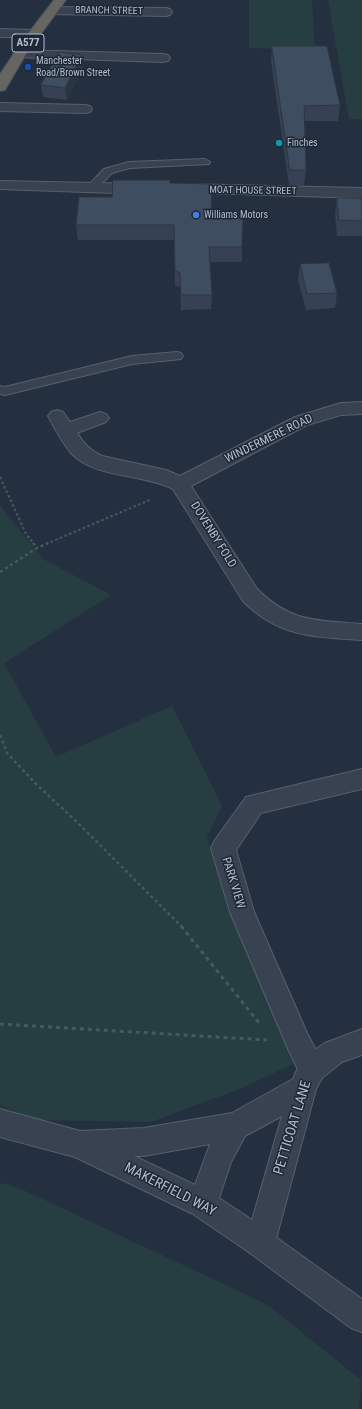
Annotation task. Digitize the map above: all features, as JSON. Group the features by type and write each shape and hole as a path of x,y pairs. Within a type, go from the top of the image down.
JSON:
{"highway":[{"name":"A577","path":"0,87 6,74 60,0"}],"street":[{"name":"BRANCH STREET","path":"52,11 166,12"},
{"path":"0,34 28,43"},
{"path":"0,41 163,58"},
{"path":"0,107 85,109"},
{"name":"MOAT HOUSE STREET","path":"0,185 362,193"},
{"name":"WINDERMERE ROAD","path":"181,485 301,421 341,409 362,408"},
{"path":"100,418 61,423 78,449 86,456 97,462 166,477 181,485"},
{"name":"DOVENBY FOLD","path":"181,485 250,595 259,606 285,621 300,626 362,632"},
{"name":"PARK VIEW","path":"308,1079 298,1042 242,912 222,848 254,804 362,779"},
{"name":"PETTICOAT LANE","path":"260,1243 308,1079 334,1052 362,1042"},
{"path":"78,1144 144,1142 236,1126 308,1079"},
{"name":"MAKERFIELD WAY","path":"0,1123 78,1144 203,1204 260,1243 362,1317"},
{"path":"203,1204 219,1156 236,1126"}],"lane":[{"path":"92,188 108,171 128,165 205,162"},
{"path":"0,390 5,391 132,360 177,356"}],"path":[{"path":"0,477 26,534 37,548"},
{"path":"0,572 37,548 181,485"},
{"path":"0,734 8,753 36,784 77,822 182,926 264,1030"},
{"path":"0,1024 272,1040 268,1035"}],"green space":[{"path":"249,0 312,0 315,50 249,48"},
{"path":"328,0 362,0 362,119 349,119"},
{"path":"0,505 43,559 111,595 4,663 56,757 172,706 222,806 207,837 229,912 262,987 293,1064 242,1088 151,1122 33,1120 0,1105"},
{"path":"0,1183 19,1188 268,1305 361,1380 359,1409 0,1409"}],"building":[{"path":"272,46 327,46 340,105 304,106 306,170 290,170"},
{"path":"59,52 82,55 65,88 41,85"},
{"path":"113,180 170,180 170,183 212,184 211,217 243,218 242,247 209,247 212,295 181,295 180,273 175,271 174,225 76,225 79,197 112,197"},
{"path":"337,198 362,198 362,221 339,220"},
{"path":"329,263 337,293 307,294 300,264"}],"place":[{"name":"Manchester Road/Brown Street","path":"28,67"},
{"name":"Finches","path":"279,143"},
{"name":"Williams Motors","path":"196,215"}]}
